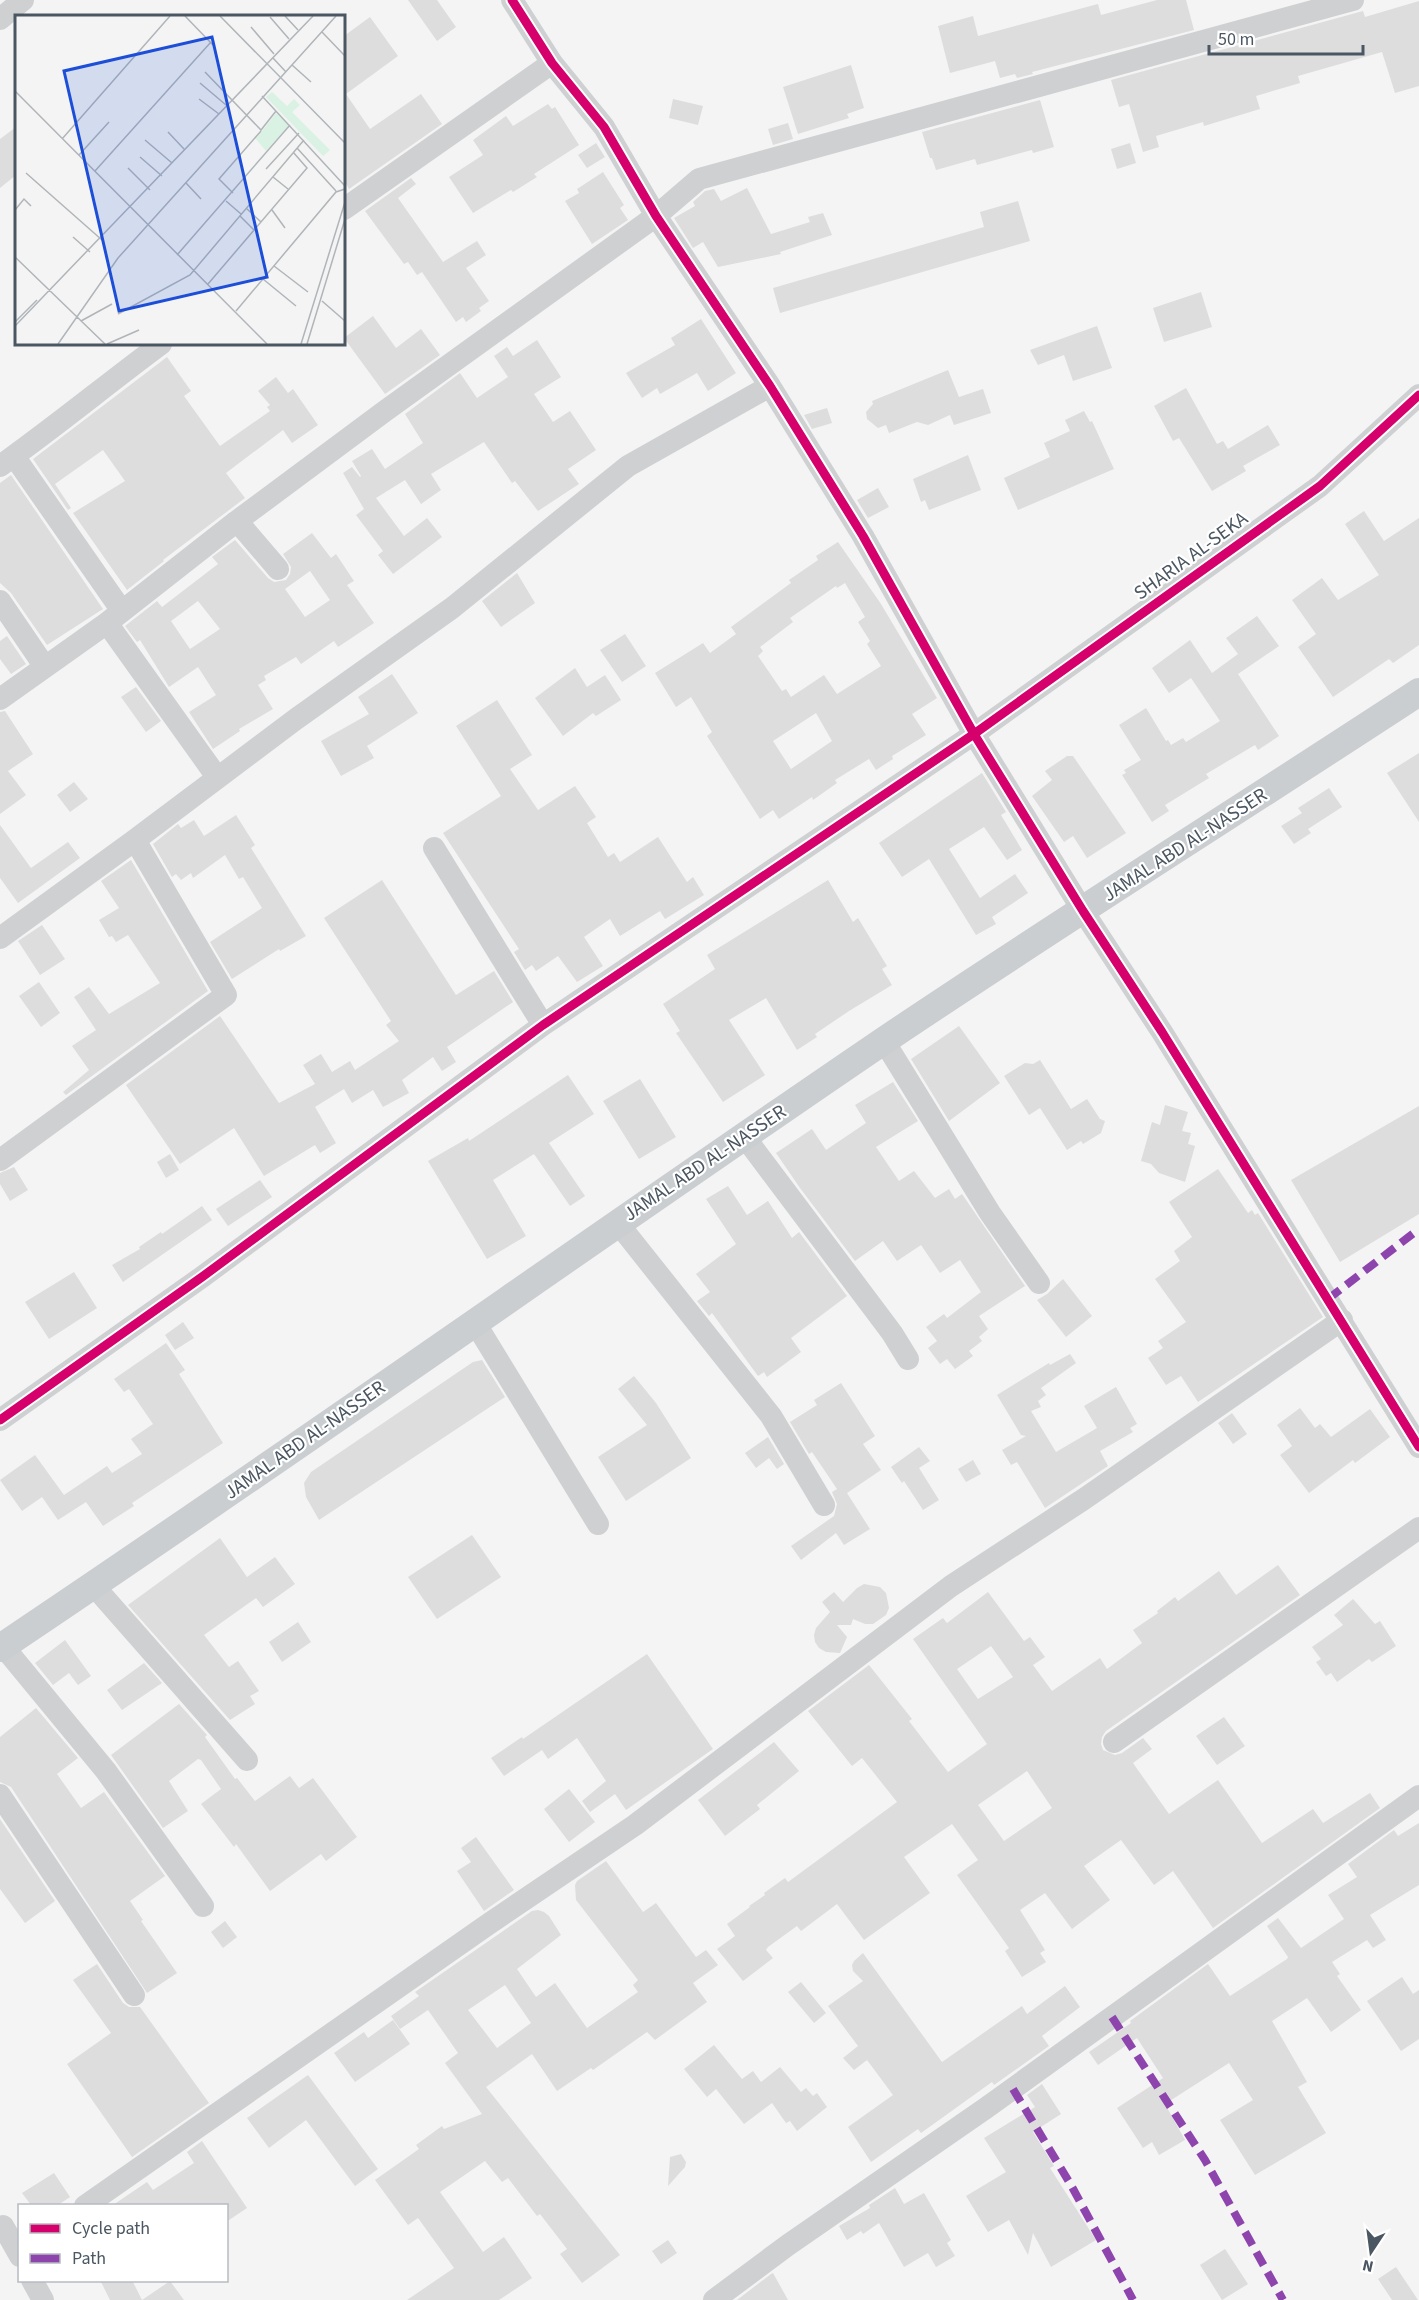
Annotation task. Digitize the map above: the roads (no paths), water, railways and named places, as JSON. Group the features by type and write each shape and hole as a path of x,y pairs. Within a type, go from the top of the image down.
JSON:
{"main road":[{"name":"JAMAL ABD AL-NASSER","path":"1,1647 94,1587 617,1222 884,1041 1419,692"}],"street":[{"path":"0,19 23,0"},
{"path":"512,0 552,63 604,127 656,216 770,386 863,536 974,734 1419,1447"},
{"path":"0,699 114,617 237,521 656,216 699,179 1353,0"},
{"path":"345,208 552,63"},
{"path":"160,345 86,400 69,417 7,461 114,617 217,777"},
{"path":"0,938 296,719 452,608 628,466 770,386"},
{"name":"SHARIA AL-SEKA","path":"0,1420 202,1277 543,1025 974,734 1320,486 1419,395"},
{"path":"237,521 278,569"},
{"path":"0,601 45,667"},
{"path":"0,1160 226,995 135,840"},
{"path":"434,848 543,1025"},
{"path":"884,1041 990,1214 1039,1283"},
{"path":"744,1136 908,1359"},
{"path":"617,1222 771,1416 824,1505"},
{"path":"86,2204 635,1825 951,1586 1084,1499 1341,1320"},
{"path":"474,1322 598,1524"},
{"path":"1114,1742 1419,1528"},
{"path":"94,1587 248,1760"},
{"path":"1,1647 105,1771 203,1906"},
{"path":"0,1795 134,1995"},
{"path":"714,2300 788,2244 986,2108 1419,1796"},
{"path":"3,2226 18,2251"},
{"path":"33,2282 43,2300"}]}
